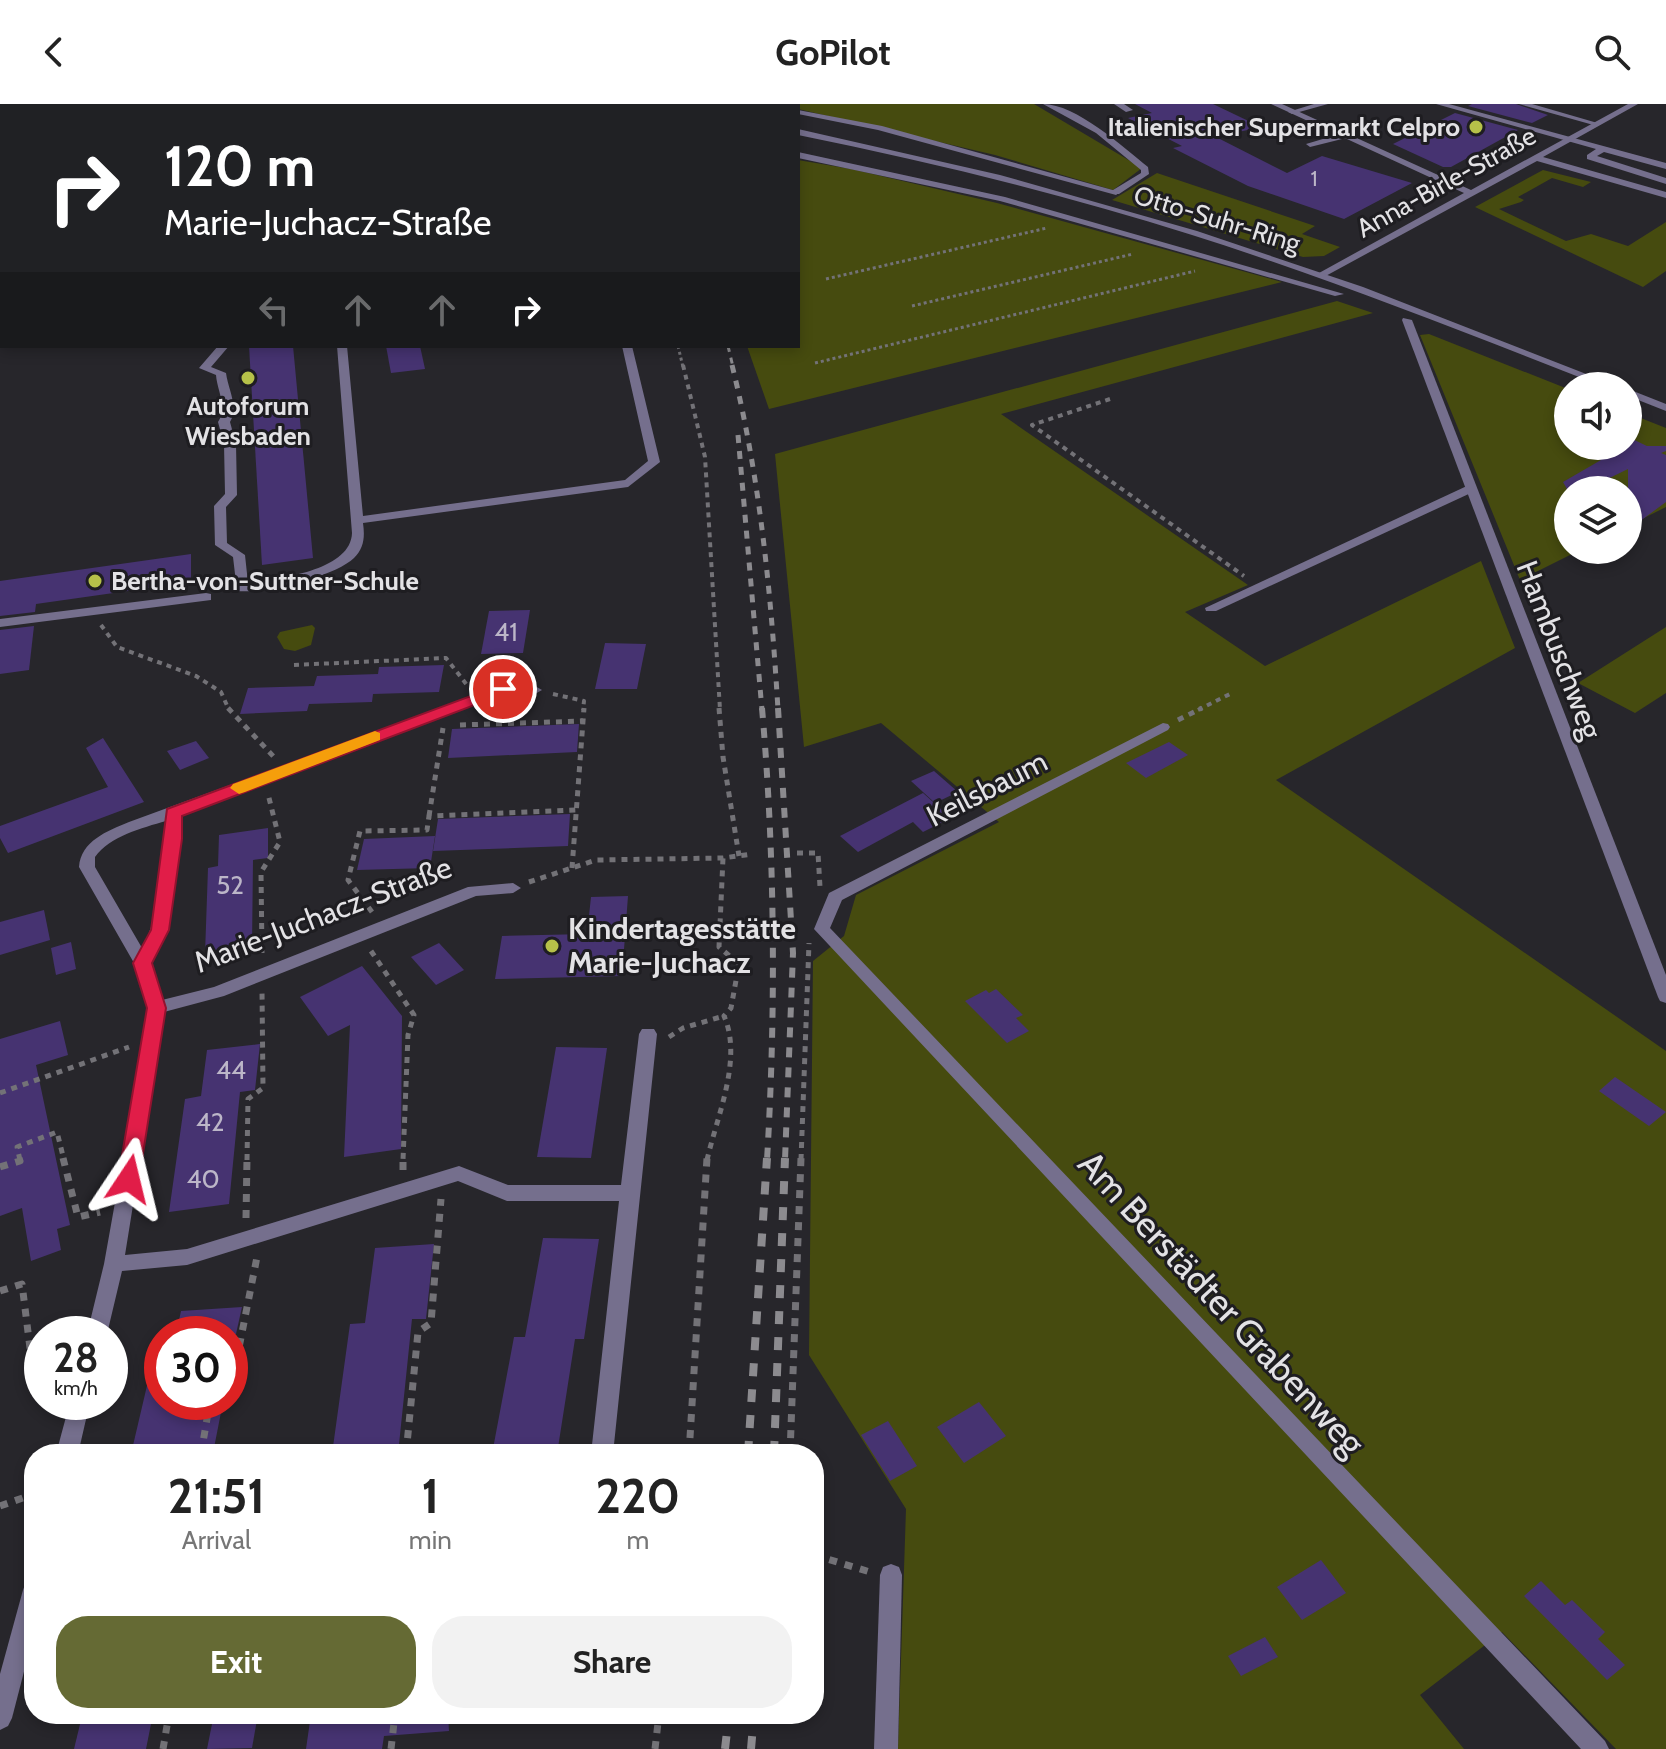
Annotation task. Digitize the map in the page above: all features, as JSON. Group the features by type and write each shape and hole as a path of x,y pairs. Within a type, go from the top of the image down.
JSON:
{"street":[{"path":"1047,104 1099,131 1145,169 1145,174 1096,205"},
{"path":"1118,104 1129,110"},
{"path":"1275,104 1471,193"},
{"path":"1292,112 1324,104"},
{"path":"1440,104 1666,166"},
{"path":"1523,104 1597,124"},
{"path":"1619,104 1632,105"},
{"name":"Anna-Birle-Straße","path":"1322,275 1632,105"},
{"path":"800,112 879,128 1116,192"},
{"name":"Otto-Suhr-Ring","path":"800,132 908,156 1096,205 1322,275 1575,372"},
{"path":"1310,144 1343,136"},
{"path":"1603,149 1590,157 1666,181"},
{"path":"800,155 955,187 1339,294"},
{"path":"1536,158 1666,195"},
{"name":"Hambuschweg","path":"1407,320 1469,489 1666,997"},
{"path":"222,348 204,368 221,373 223,393 227,397 228,416 224,422 230,444 231,495 220,506 221,545 239,555 242,588 290,582 351,556 357,546 342,348"},
{"path":"357,520 628,483 654,462 627,348"},
{"path":"1642,398 1666,408"},
{"path":"1211,608 1469,489"},
{"path":"0,623 206,597"},
{"path":"101,1316 114,1264 156,1008 142,963 87,867 85,858 91,848 104,839 477,698 503,689 535,690"},
{"name":"Keilsbaum","path":"822,929 835,897 1163,727"},
{"name":"Marie-Juchacz-Straße","path":"142,963 160,930 173,839 173,813"},
{"name":"Marie-Juchacz-Straße","path":"156,1008 218,992 474,891 513,888"},
{"name":"Am Berstädter Grabenweg","path":"822,929 1597,1749"},
{"path":"603,1444 648,1034"},
{"path":"114,1264 187,1257 459,1173 507,1193 629,1193"},
{"path":"70,1444 76,1420"},
{"path":"886,1749 891,1575"},
{"path":"0,1718 24,1657"}],"path":[{"path":"826,279 1081,220"},
{"path":"912,306 1170,245"},
{"path":"815,363 1229,263"},
{"path":"678,348 705,457 708,549 723,757 739,856"},
{"path":"1110,399 1032,425 1259,586"},
{"path":"103,608 101,624 117,647 196,676 221,692 230,712 287,770"},
{"path":"294,665 446,658 477,698"},
{"path":"535,690 584,701 572,868"},
{"path":"1163,727 1230,694"},
{"path":"459,726 583,721"},
{"path":"384,927 348,880 360,831 427,830 443,726"},
{"path":"242,1316 254,1236 248,1099 263,1088 261,872 280,842 264,779"},
{"path":"429,816 576,810"},
{"path":"790,1444 809,932 822,929 818,853 797,853"},
{"path":"513,888 596,860 723,858 752,854"},
{"path":"644,1055 683,1028 724,1016 731,1008 739,964 719,947 723,858"},
{"path":"361,936 414,1015 408,1035 402,1191"},
{"path":"690,1444 706,1163 730,1065 731,1032 724,1016"},
{"path":"0,1093 153,1040"},
{"path":"0,1167 20,1161 17,1147 57,1132 78,1217 124,1206"},
{"path":"407,1444 418,1332 431,1323 442,1178"},
{"path":"0,1291 22,1284 26,1316"},
{"path":"203,1444 207,1420"},
{"path":"0,1506 24,1498"},
{"path":"824,1559 853,1569 891,1575"},
{"path":"163,1749 167,1724"},
{"path":"391,1749 394,1724"},
{"path":"655,1749 658,1724"}],"green space":[{"path":"800,104 1034,104 1142,168 1113,190 995,155 800,109"},
{"path":"800,160 997,203 1282,282 769,409 748,348 800,348"},
{"path":"1543,170 1591,182 1583,187 1552,178 1518,197 1524,200 1521,202 1499,209 1566,241 1591,234 1628,246 1666,222 1666,271 1643,287 1475,207"},
{"path":"1157,173 1315,226 1302,234 1340,247 1324,256 1303,257 1112,200"},
{"path":"1337,301 1373,313 1001,414 1248,585 1185,612 1265,666 1481,561 1515,648 1276,780 1666,1051 1666,1749 1616,1749 1502,1632 1420,1695 1464,1749 898,1749 906,1509 809,1355 813,961 844,936 856,895 999,822 881,723 804,747 775,454"},
{"path":"1429,334 1554,383 1554,460 1642,460 1642,419 1666,428 1666,507 1642,519 1642,476 1554,476 1554,563 1520,580 1420,335"},
{"path":"312,625 315,628 311,645 295,651 284,649 277,637 280,632"},
{"path":"1666,627 1666,693 1635,713 1578,683"}],"building":[{"path":"1135,104 1213,104 1261,127 1216,137 1287,173 1322,156 1412,183 1344,219 1248,186 1173,148 1182,146 1128,118 1152,113"},
{"path":"1516,104 1548,115 1532,123 1468,106"},
{"path":"1455,113 1518,130 1451,167 1443,167 1393,144"},
{"path":"249,348 293,348 313,558 262,565"},
{"path":"386,348 420,348 425,369 391,373"},
{"path":"1642,444 1666,446 1666,451 1661,453 1666,455 1666,502 1642,520 1642,476 1628,476 1628,469 1614,476 1573,476 1601,460 1642,460"},
{"name":"Bertha-von-Suttner-Schule","path":"191,554 191,582 36,604 35,612 0,616 0,581"},
{"path":"530,610 523,653 481,654 489,611"},
{"path":"34,626 29,670 0,674 0,630"},
{"path":"605,643 646,644 637,689 595,689"},
{"path":"444,665 439,692 373,694 372,702 309,704 307,711 240,714 248,688 314,686 317,676 378,674 379,667"},
{"path":"579,724 577,752 448,758 452,729"},
{"path":"103,738 144,802 8,853 0,838 0,826 108,787 86,748"},
{"path":"196,741 209,758 180,770 167,751"},
{"path":"1169,742 1188,755 1146,778 1126,763"},
{"path":"934,771 958,792 935,803 911,781"},
{"path":"923,793 951,818 923,832 913,822 858,852 840,836"},
{"path":"570,814 568,846 433,851 438,819"},
{"path":"268,828 268,858 253,860 252,946 205,954 208,868 218,866 219,835"},
{"path":"435,836 430,868 357,870 364,839"},
{"name":"Kindertagesstätte Marie-Juchacz","path":"628,896 622,976 495,979 502,936 587,934 591,897"},
{"path":"44,910 50,940 0,955 0,922"},
{"path":"71,942 76,969 56,975 51,948"},
{"path":"439,943 464,970 436,985 411,957"},
{"path":"362,966 402,1016 401,1149 344,1157 350,1025 328,1036 300,997"},
{"path":"996,989 1023,1015 1016,1018 1029,1031 1007,1043 965,1001 986,990 989,993"},
{"path":"60,1021 68,1055 36,1065 70,1225 57,1229 61,1250 31,1261 22,1208 0,1216 0,1039"},
{"path":"260,1044 255,1090 240,1092 229,1204 169,1212 185,1099 201,1096 207,1050"},
{"path":"556,1047 607,1048 591,1158 537,1157"},
{"path":"1615,1077 1666,1112 1649,1126 1599,1091"},
{"path":"543,1238 599,1239 584,1339 575,1339 559,1444 494,1444 514,1337 525,1337"},
{"path":"434,1244 426,1319 412,1319 399,1444 333,1444 350,1324 365,1323 375,1248"},
{"path":"242,1307 240,1316 180,1316 181,1311"},
{"path":"144,1398 144,1420 219,1420 215,1444 133,1444"},
{"path":"979,1402 1006,1436 964,1463 937,1427"},
{"path":"888,1421 917,1466 890,1481 861,1435"},
{"path":"1321,1560 1346,1593 1302,1620 1277,1587"},
{"path":"1541,1581 1565,1605 1572,1600 1605,1632 1598,1639 1625,1665 1607,1680 1524,1596"},
{"path":"1265,1637 1278,1657 1241,1676 1228,1656"},
{"path":"80,1724 151,1724 146,1749 74,1749"},
{"path":"212,1724 256,1724 252,1748 207,1749"},
{"path":"310,1724 449,1724 449,1731 384,1736 382,1749 306,1749"}],"railway":[{"path":"728,348 733,367"},
{"path":"732,365 750,450 763,536 778,710"},
{"path":"738,435 762,710"},
{"path":"762,708 770,820 773,934 767,1160"},
{"path":"778,708 793,953 785,1160"},
{"path":"749,1444 767,1158"},
{"path":"774,1444 785,1158"},
{"path":"725,1749 728,1724"},
{"path":"751,1749 753,1724"}],"slow traffic":[{"path":"239,788 375,736"}],"place":[{"name":"Italienischer Supermarkt Celpro","path":"1476,127"},
{"name":"Autoforum Wiesbaden","path":"248,378"},
{"name":"Bertha-von-Suttner-Schule","path":"95,581"},
{"name":"Kindertagesstätte Marie-Juchacz","path":"552,946"}],"route":[{"path":"129,1179 156,1008 142,963 160,930 173,839 173,813 503,689"}]}
